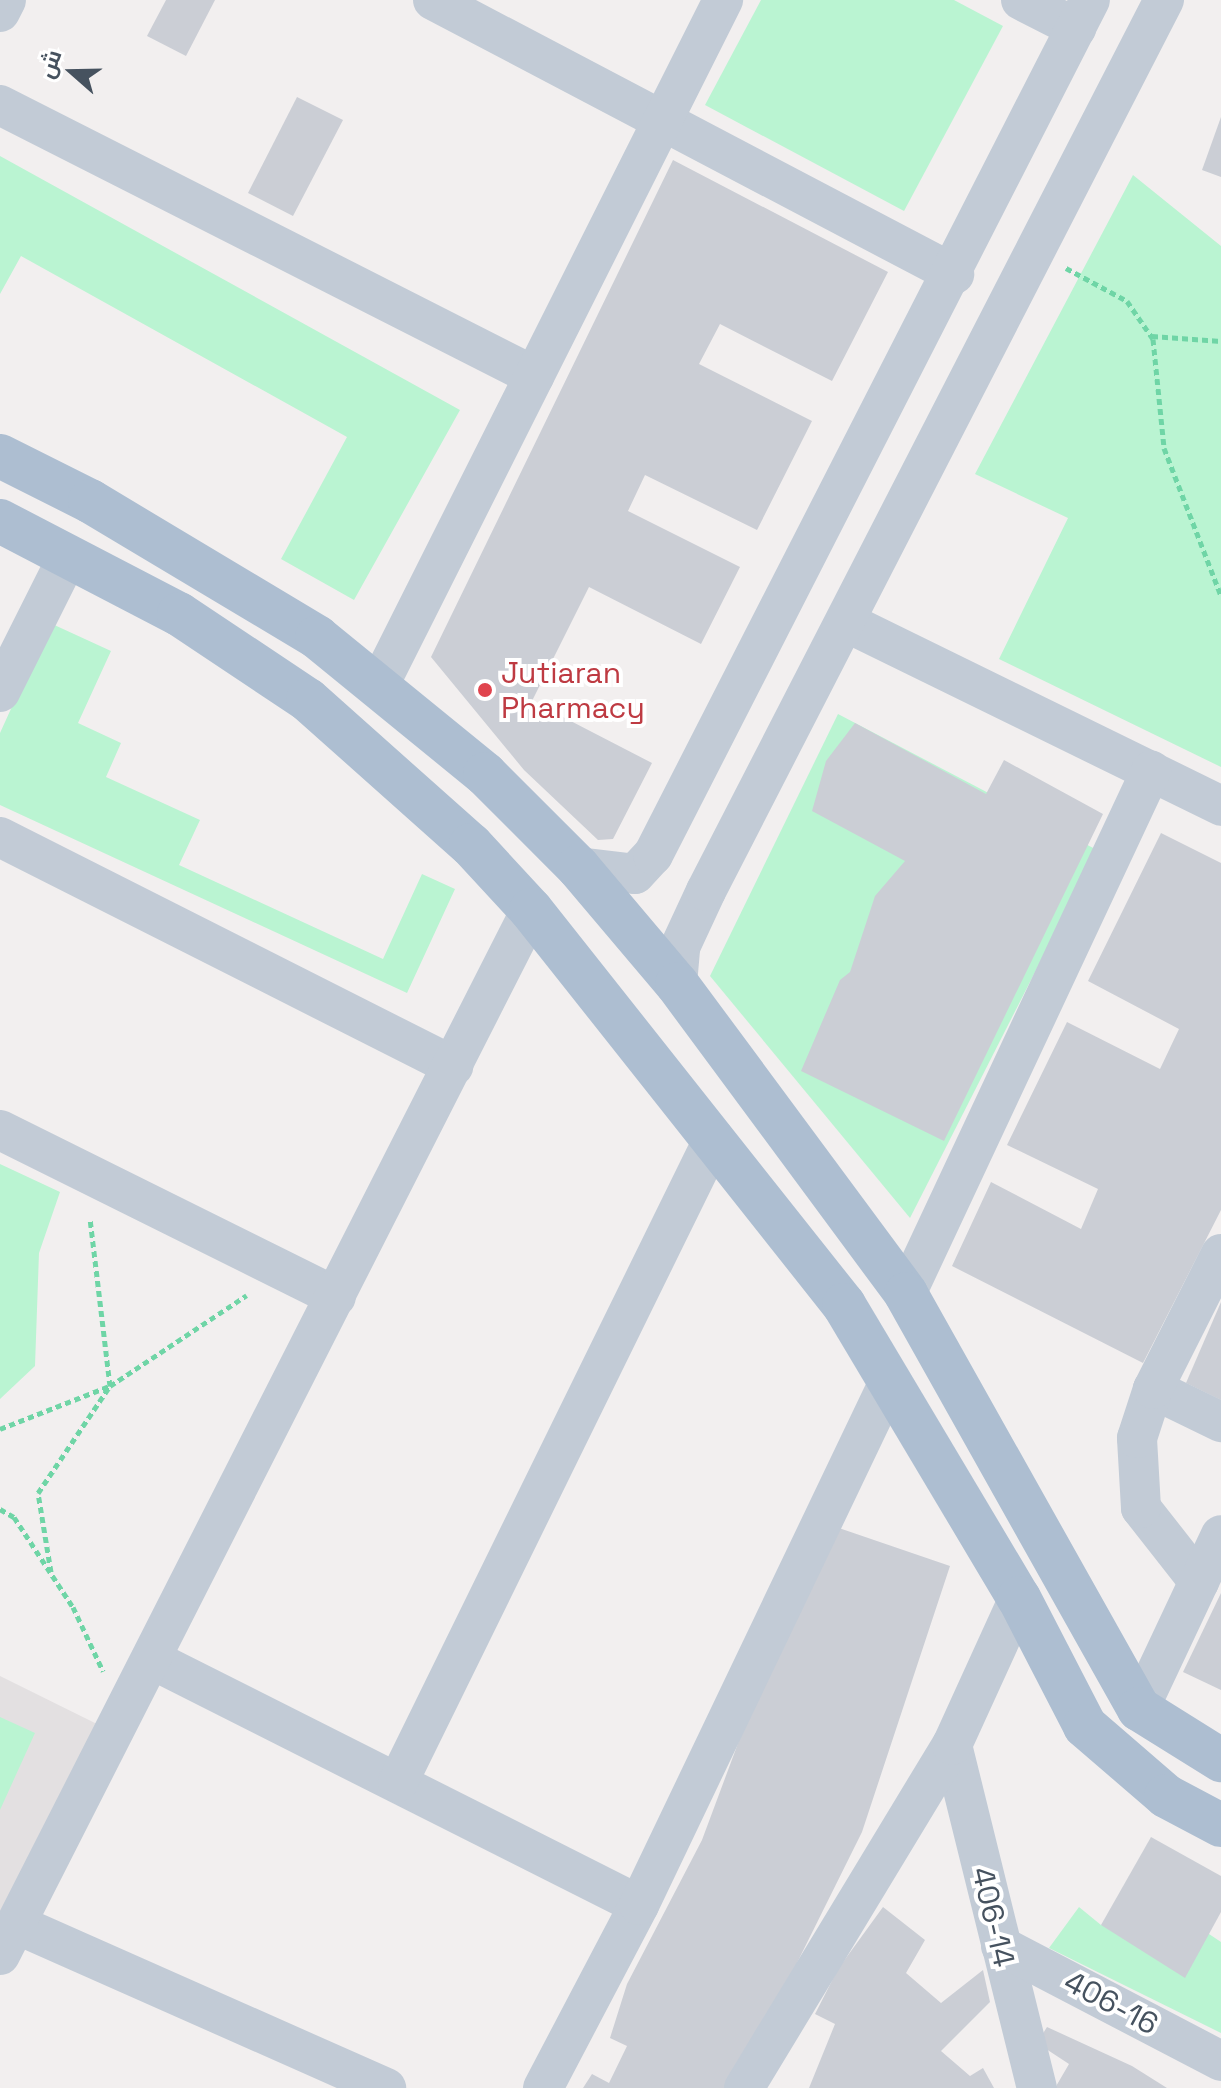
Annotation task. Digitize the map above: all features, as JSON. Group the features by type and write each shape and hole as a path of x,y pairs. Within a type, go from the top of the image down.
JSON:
{"main road":[{"path":"0,456 203,566 317,637 485,774 578,867 677,984 906,1294 1139,1709 1221,1760"},
{"path":"0,521 179,614 308,700 471,845 531,910 844,1305 1019,1598 1085,1726 1166,1796 1221,1825"},
{"path":"179,614 203,566"}],"street":[{"path":"0,12 6,0"},
{"path":"433,0 664,117 954,274"},
{"path":"378,687 723,0"},
{"path":"578,867 635,874 665,831 954,274 1083,14 1021,0"},
{"path":"677,984 680,947 723,858 1164,0"},
{"path":"0,105 534,376"},
{"path":"0,692 68,556"},
{"path":"846,622 1221,806"},
{"path":"906,1294 1151,771"},
{"path":"665,831 723,858"},
{"path":"0,837 453,1066"},
{"path":"386,2088 8,1939 531,910"},
{"path":"0,1130 336,1297"},
{"path":"398,1782 714,1138"},
{"path":"1199,1582 1141,1508 1137,1438 1153,1389 1221,1254"},
{"path":"543,2088 639,1905 890,1380"},
{"path":"1153,1389 1221,1422"},
{"path":"1139,1709 1221,1535"},
{"path":"744,2088 952,1745 1019,1598"},
{"path":"151,1659 639,1905"},
{"name":"406-14","path":"952,1745 1037,2088"},
{"name":"406-16","path":"1001,1946 1221,2061"}],"path":[{"path":"1036,252 1127,301 1151,336 1164,448 1221,596"},
{"path":"1151,336 1221,341"},
{"path":"51,1572 38,1493 110,1386 89,1213"},
{"path":"0,1429 110,1386 283,1271"},
{"path":"0,1509 14,1517 51,1572 122,1715"}],"shaded area":[{"path":"0,1676 99,1725 0,1922"}],"green space":[{"path":"761,0 954,0 1003,26 904,211 705,105"},
{"path":"0,156 460,410 354,600 281,559 347,437 21,256 0,294"},
{"path":"1133,175 1221,246 1221,767 999,659 1068,518 975,474"},
{"path":"50,623 111,651 78,723 121,743 106,777 200,820 179,865 383,959 422,874 455,889 407,993 0,805 0,733"},
{"path":"838,714 1097,850 910,1218 710,976"},
{"path":"0,1164 60,1192 39,1253 35,1366 0,1399"},
{"path":"0,1717 35,1733 0,1810"},
{"path":"1079,1907 1101,1925 1209,1934 1221,1942 1221,2033 1049,1948"}],"building":[{"path":"166,0 215,0 186,56 147,36"},
{"path":"297,97 343,120 293,216 248,193"},
{"path":"1221,117 1221,177 1202,170"},
{"path":"673,160 888,272 832,381 720,324 699,364 812,421 757,530 645,475 628,511 740,567 701,644 589,587 532,701 652,763 613,839 598,840 524,770 431,657"},
{"path":"855,723 986,794 1004,760 1103,814 944,1141 801,1071 840,980 850,972 875,896 905,861 812,811 826,761"},
{"path":"1161,833 1221,863 1221,1210 1143,1363 952,1266 991,1182 1081,1229 1098,1189 1007,1145 1067,1022 1160,1069 1179,1029 1088,981"},
{"path":"1221,1302 1221,1400 1186,1383"},
{"path":"836,1527 950,1566 862,1832 791,1975 725,2088 583,2088 592,2074 609,2083 627,2046 610,2038 627,1984 702,1840 740,1738"},
{"path":"1221,1593 1221,1690 1183,1672"},
{"path":"1151,1837 1221,1876 1221,1912 1185,1978 1101,1925"},
{"path":"883,1907 925,1940 906,1973 941,2003 983,1970 990,2002 941,2051 970,2076 983,2068 994,2088 809,2088 835,2024 815,2014 838,1969"},
{"path":"1047,2027 1132,2066 1167,2088 1055,2088 1069,2064 1037,2043"}],"place":[{"name":"Jutiaran Pharmacy","path":"485,690"}]}
